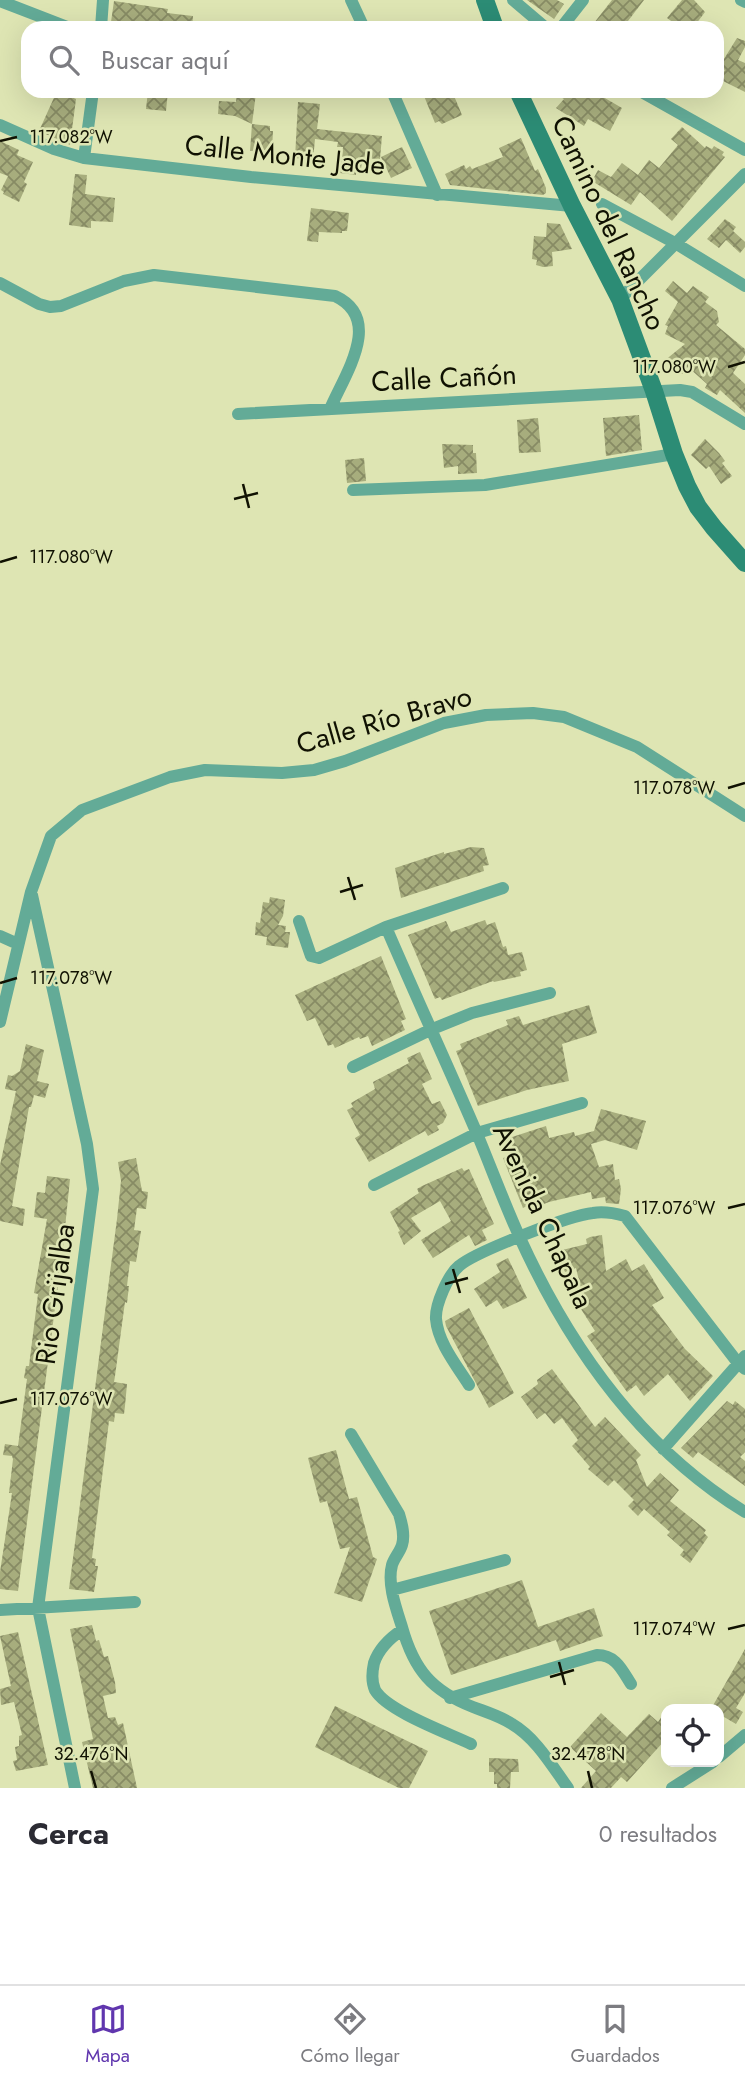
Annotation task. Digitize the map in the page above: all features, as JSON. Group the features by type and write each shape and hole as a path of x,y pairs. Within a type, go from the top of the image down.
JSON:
{"main road":[{"path":"485,0 492,21"},
{"name":"Camino del Rancho","path":"521,98 620,299 674,454 698,507 745,562"}],"street":[{"path":"102,21 103,0"},
{"path":"351,0 361,21"},
{"path":"513,0 538,21"},
{"path":"566,21 583,0"},
{"path":"0,1 51,21"},
{"path":"84,158 92,98"},
{"path":"395,98 437,195"},
{"path":"652,98 745,150"},
{"name":"Calle Monte Jade","path":"0,125 54,149 84,158 437,195 572,206"},
{"path":"620,299 745,174"},
{"path":"602,204 675,243 745,286"},
{"path":"0,283 50,307 61,306 124,281 154,275 335,296 346,301 355,312 360,323 360,341 330,409"},
{"name":"Calle Cañón","path":"238,414 680,390 692,393 745,424"},
{"path":"353,490 485,485 674,454"},
{"name":"Calle Río Bravo","path":"0,1022 31,892 51,836 82,810 170,777 205,770 282,773 314,770 444,723 485,715 533,713 564,717 637,747 745,816"},
{"path":"299,921 307,949 311,956 319,958 387,927 503,888"},
{"name":"Rio Grijalba","path":"31,892 87,1144 93,1189 38,1608 75,1788"},
{"name":"Avenida Chapala","path":"387,927 477,1133 519,1237 559,1315 588,1362 620,1404 663,1449 719,1496 745,1512"},
{"path":"0,936 18,944"},
{"path":"354,1067 430,1030 489,1008 550,993"},
{"path":"374,1185 477,1133 582,1103"},
{"path":"469,1385 440,1337 435,1317 445,1286 460,1265 519,1237 593,1213 625,1216 743,1363 663,1449"},
{"path":"351,1434 399,1514 403,1529 402,1546 392,1563 392,1590 402,1630 416,1664 429,1682 450,1698 511,1723 524,1732 568,1788"},
{"path":"392,1590 505,1560"},
{"path":"0,1610 135,1602"},
{"path":"402,1630 388,1640 376,1658 372,1675 375,1689 383,1699 407,1714 471,1744"},
{"path":"450,1698 607,1655 616,1661 631,1684"},
{"path":"724,1753 745,1735"},
{"path":"672,1788 705,1767"}],"building":[{"path":"527,0 557,0 564,4 554,19"},
{"path":"612,0 644,0 628,21 596,21"},
{"path":"682,0 694,0 705,12 698,21 671,21 667,18"},
{"path":"114,1 168,9 167,13 193,16 193,21 111,21"},
{"path":"737,38 745,41 738,60 745,63 745,92 724,82 724,59"},
{"path":"54,98 76,99 70,145 39,131"},
{"path":"147,98 167,98 166,111 146,109"},
{"path":"236,98 255,98 252,124 235,116 218,114 219,101 236,102"},
{"path":"425,98 455,98 462,115 442,124 439,121 435,123"},
{"path":"605,98 622,108 610,131 588,119 584,126 556,108 564,99"},
{"path":"298,102 320,104 317,129 382,136 380,159 362,158 361,170 356,169 356,175 340,173 343,147 337,147 338,142 315,139 313,160 295,158"},
{"path":"252,124 270,126 270,131 273,131 272,150 250,151"},
{"path":"682,127 705,148 706,146 712,149 714,146 724,152 722,155 725,157 672,221 640,192 631,205 592,181 598,170 611,177 622,163 638,175 649,160 659,168 678,145 671,139"},
{"path":"521,138 535,171 538,169 546,188 543,195 450,185 445,174 464,165 466,169 470,166 472,169 503,157 499,148"},
{"path":"0,141 19,150 17,155 33,162 19,202 3,194 1,190 8,176 0,173"},
{"path":"402,147 412,168 391,178 381,157"},
{"path":"75,174 87,175 85,194 115,198 113,222 91,221 91,228 69,225"},
{"path":"311,208 349,213 347,231 319,232 318,242 307,241"},
{"path":"725,219 736,227 733,231 745,242 740,253 726,240 719,248 707,239"},
{"path":"547,223 560,224 572,249 552,252 553,266 543,267 536,265 537,260 532,259 534,236 546,237"},
{"path":"673,281 687,293 693,286 709,297 705,302 717,311 719,322 716,325 745,349 745,355 733,373 745,384 745,413 720,390 717,395 705,388 707,384 688,367 682,374 664,361 685,344 665,334 668,326 665,325 678,302 665,291"},
{"path":"639,415 642,450 606,456 603,418"},
{"path":"538,418 541,452 519,453 517,420"},
{"path":"705,439 725,461 722,463 732,476 721,484 709,466 706,469 691,455"},
{"path":"442,444 473,445 477,473 458,474 458,466 444,468"},
{"path":"364,458 366,481 347,483 345,460"},
{"path":"471,847 484,848 489,865 483,866 484,871 401,898 395,868 444,852"},
{"path":"270,897 285,900 283,916 278,925 286,926 285,932 290,932 288,948 266,945 267,937 255,935 263,902 269,903"},
{"path":"485,920 487,925 495,922 508,955 522,952 527,970 520,972 521,976 493,981 442,1000 440,997 435,999 408,935 446,921 451,932"},
{"path":"381,956 406,1019 401,1021 405,1030 372,1046 368,1036 359,1037 335,1048 333,1044 328,1046 315,1018 307,1021 295,995"},
{"path":"589,1005 597,1033 562,1044 569,1081 527,1090 478,1106 456,1051 462,1049 460,1044 508,1025 506,1020 519,1016 523,1025"},
{"path":"26,1044 44,1050 37,1081 49,1084 45,1098 34,1095 29,1107 12,1206 25,1209 23,1226 0,1221 0,1165 16,1091 5,1089 8,1075 12,1076 20,1071"},
{"path":"420,1052 432,1079 422,1084 432,1104 440,1101 447,1115 443,1123 437,1126 439,1130 428,1136 425,1131 369,1162 355,1138 360,1135 347,1110 353,1107 351,1103 375,1089 373,1082 409,1063 407,1058"},
{"path":"601,1109 646,1121 637,1150 605,1140 591,1144 599,1167 613,1164 615,1180 619,1179 621,1189 619,1204 606,1203 605,1197 592,1199 591,1192 531,1209 529,1205 523,1208 503,1158 509,1156 507,1152 514,1150 509,1138 546,1126 549,1138 594,1131"},
{"path":"136,1158 142,1191 148,1192 146,1209 137,1208 134,1230 141,1231 136,1262 130,1261 127,1303 125,1302 114,1382 127,1384 124,1414 115,1413 114,1422 109,1421 92,1558 96,1559 95,1566 98,1566 94,1592 69,1589 117,1219 121,1181 118,1162"},
{"path":"462,1168 464,1171 469,1169 494,1224 482,1230 487,1240 475,1246 469,1235 433,1258 421,1240 451,1221 440,1201 411,1218 421,1231 404,1245 390,1212 419,1193 417,1189"},
{"path":"47,1176 70,1179 18,1591 0,1589 0,1572 12,1493 9,1493 13,1459 12,1456 3,1455 5,1444 18,1446 27,1379 24,1378 26,1366 29,1366 38,1294 34,1293 47,1219 34,1217 37,1192 45,1193"},
{"path":"602,1235 606,1271 626,1259 632,1271 644,1264 664,1298 652,1305 685,1349 713,1376 690,1401 668,1374 644,1396 636,1385 627,1392 587,1336 595,1331 572,1295 581,1289 576,1268 565,1272 558,1251 587,1244 586,1239"},
{"path":"508,1258 527,1298 503,1309 497,1300 486,1307 474,1289 500,1272 496,1264"},
{"path":"469,1308 514,1393 489,1408 445,1321"},
{"path":"552,1369 595,1427 605,1417 641,1455 636,1460 647,1487 660,1473 679,1490 670,1501 706,1530 704,1533 708,1537 690,1563 680,1555 684,1550 667,1535 670,1532 644,1509 638,1516 628,1506 634,1500 614,1480 608,1486 588,1469 590,1467 572,1446 578,1440 562,1418 554,1424 545,1413 537,1419 521,1397"},
{"path":"727,1401 733,1405 735,1401 745,1409 745,1452 740,1457 745,1461 745,1486 698,1452 693,1458 681,1448"},
{"path":"336,1450 349,1499 357,1497 373,1557 377,1559 362,1602 334,1593 350,1547 340,1549 327,1501 320,1503 308,1458"},
{"path":"522,1580 538,1627 594,1608 603,1636 560,1651 556,1640 451,1675 429,1611"},
{"path":"92,1625 104,1657 108,1656 115,1682 116,1693 103,1696 108,1718 115,1717 118,1725 123,1723 137,1788 93,1788 82,1742 93,1739 70,1629"},
{"path":"18,1632 48,1765 16,1771 13,1761 17,1760 15,1747 19,1746 19,1736 22,1735 14,1702 1,1705 0,1689 11,1686 0,1636"},
{"path":"745,1649 745,1693 736,1708 743,1712 736,1724 724,1717 724,1704 714,1704"},
{"path":"335,1706 428,1751 409,1788 399,1788 315,1747"},
{"path":"601,1713 627,1737 649,1714 658,1722 661,1718 661,1745 627,1782 621,1777 611,1788 581,1788 596,1771 570,1747"},
{"path":"489,1758 518,1759 519,1772 511,1772 510,1788 497,1788 497,1784 494,1784 494,1772 489,1772"}]}
